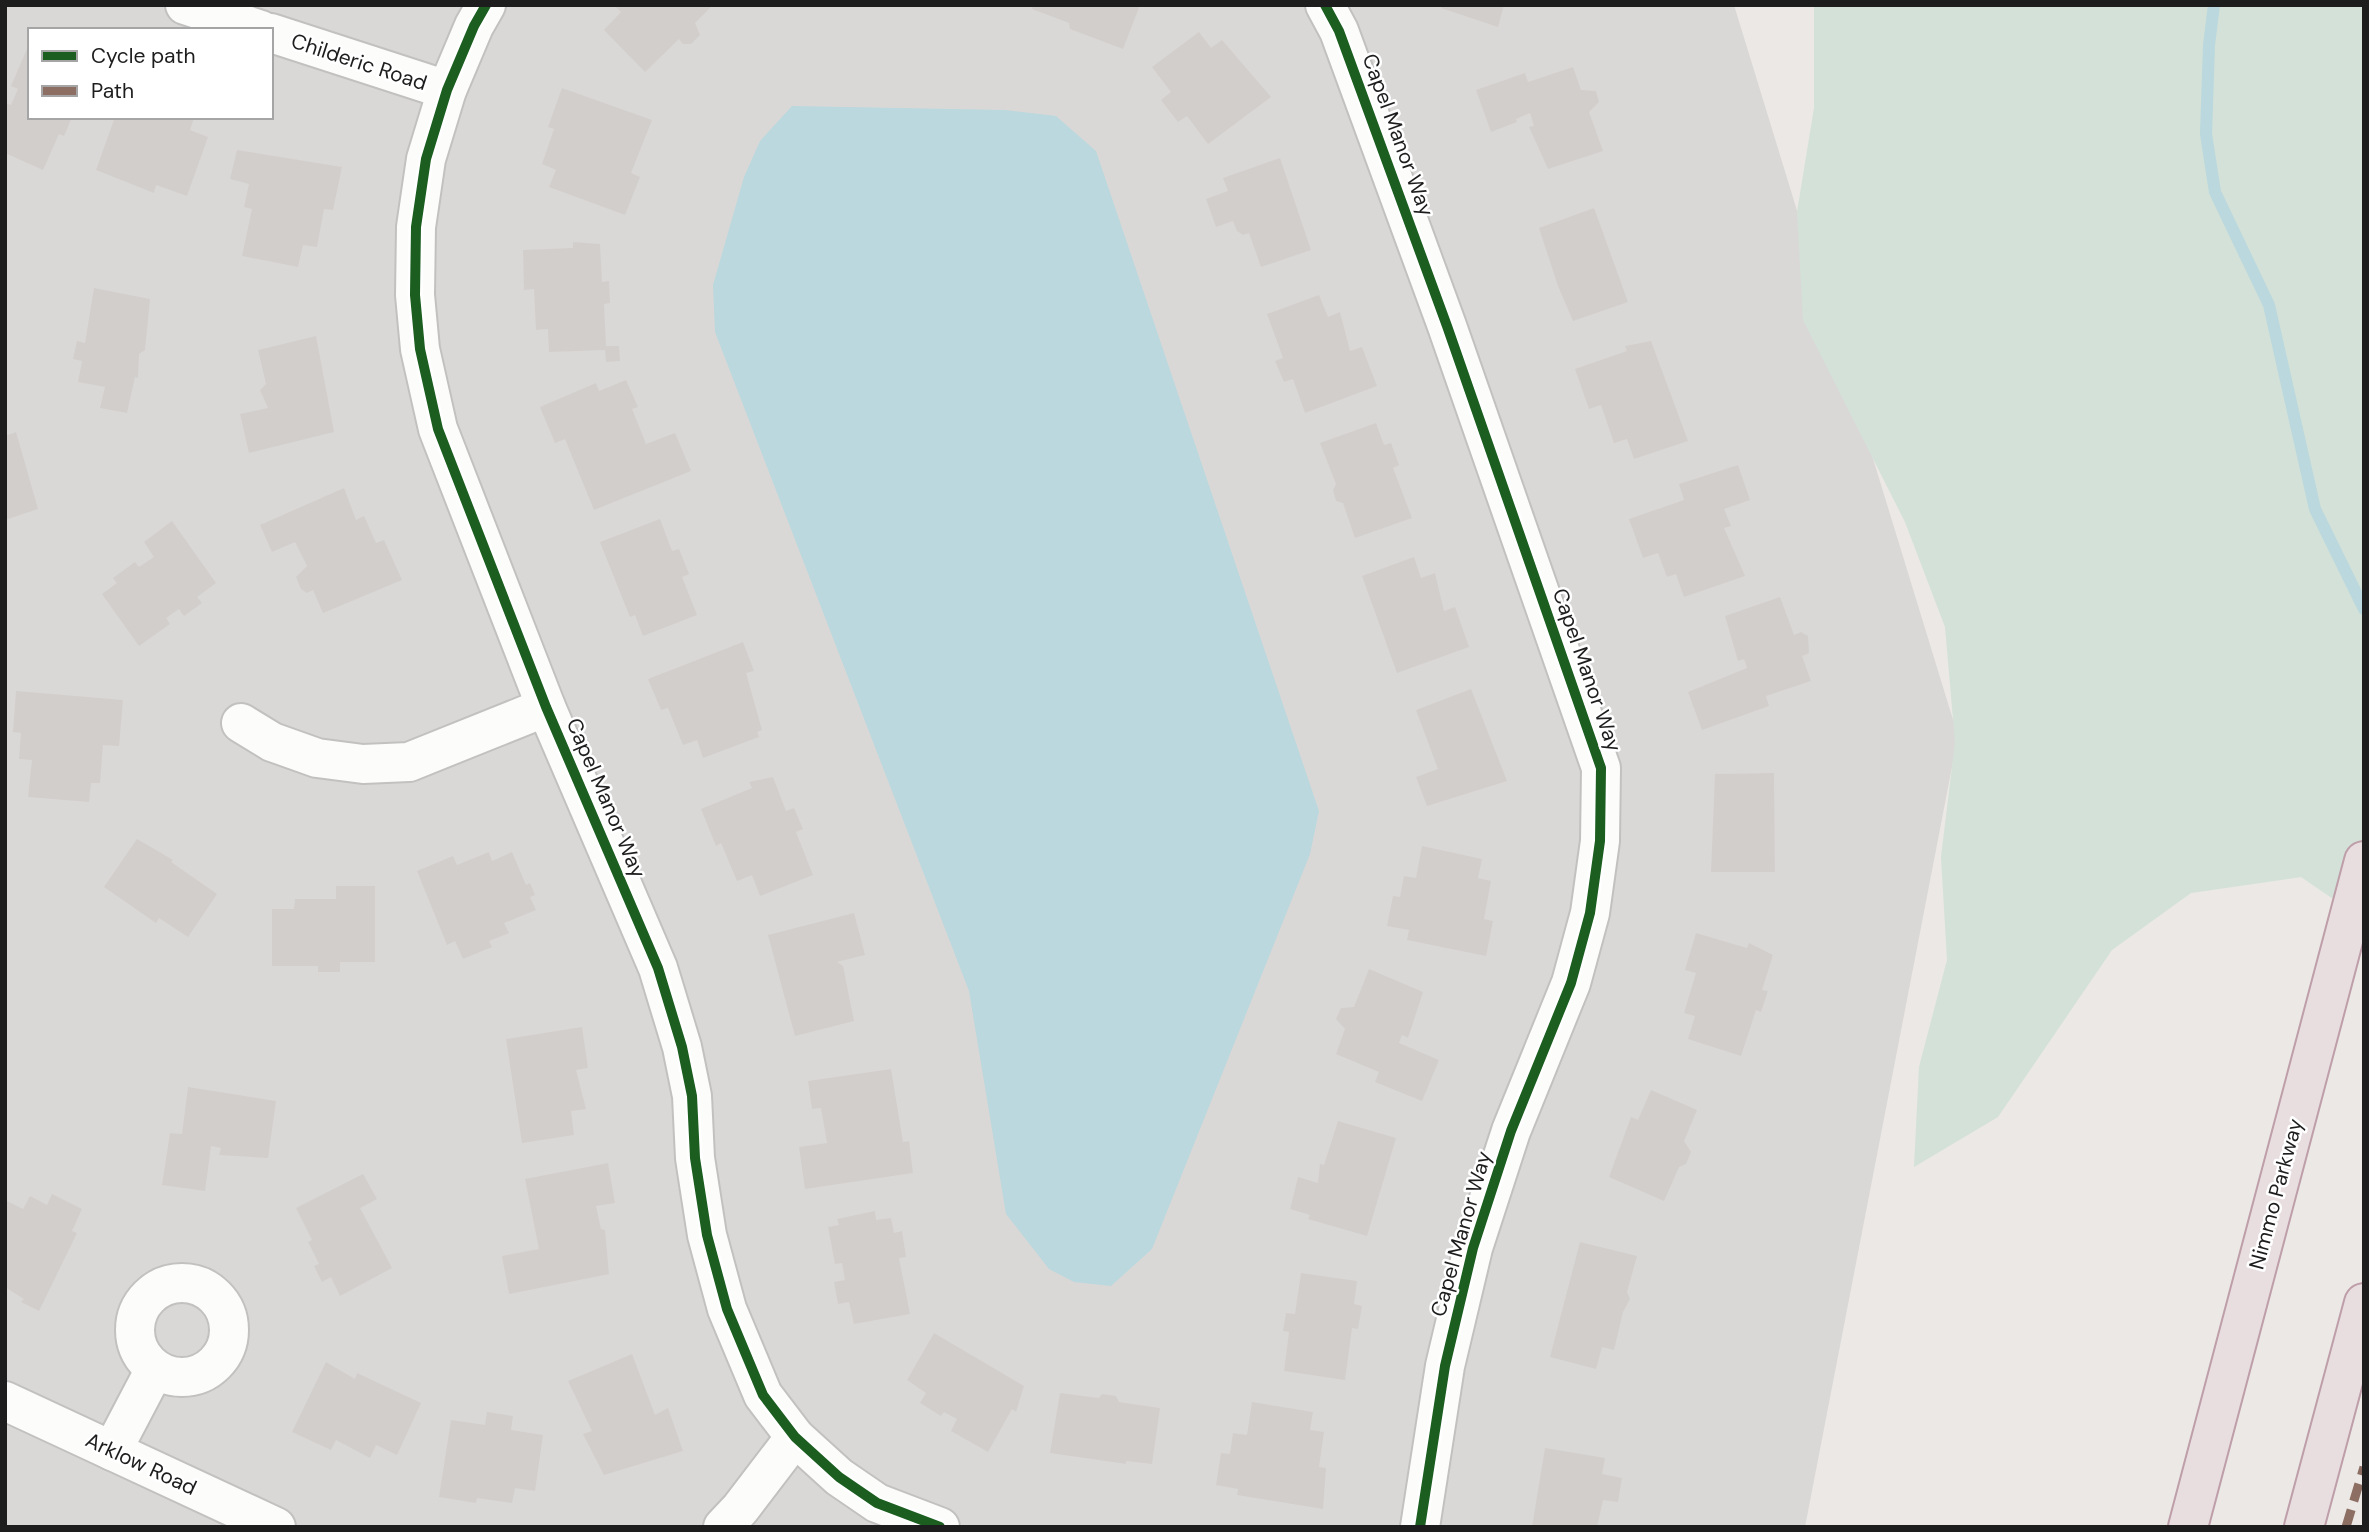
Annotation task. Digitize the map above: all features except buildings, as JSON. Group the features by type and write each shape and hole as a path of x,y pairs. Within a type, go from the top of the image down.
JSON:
{"highway":[{"name":"Nimmo Parkway","path":"2188,1527 2364,861"},
{"path":"2304,1527 2364,1303"}],"street":[{"path":"185,5 255,28"},
{"name":"Capel Manor Way","path":"485,5 447,90 426,159 416,227 415,295 420,349 438,429 546,707 657,968 682,1047 692,1096 695,1157 707,1235 727,1309 763,1395 795,1437 839,1477 877,1503 940,1527"},
{"name":"Capel Manor Way","path":"1325,5 1339,31 1447,326 1601,768 1600,841 1590,912 1572,983 1511,1131 1473,1248 1446,1366 1420,1527"},
{"name":"Childeric Road","path":"273,34 447,90"},
{"path":"241,723 272,742 317,758 363,764 409,762 546,707"},
{"path":"112,1451 155,1369"},
{"name":"Arklow Road","path":"5,1401 276,1527"},
{"path":"723,1527 795,1437"}],"shaded area":[{"path":"5,5 1734,5 1958,736 1805,1527 5,1527"},
{"path":"1814,5 2364,5 2364,920 2301,877 2191,893 2112,950 1998,1117 1914,1167 1919,1067 1947,960 1941,857 1955,742 1945,627 1905,522 1803,320 1797,212 1814,108"}],"water":[{"path":"792,106 1005,110 1056,116 1096,151 1319,811 1310,854 1152,1249 1111,1286 1074,1282 1049,1269 1006,1214 969,991 715,332 713,285 744,177 760,141"}],"waterway":[{"path":"2214,5 2209,45 2206,134 2215,192 2269,305 2315,509 2364,609"}],"marked path":[{"path":"2346,1527 2364,1467"}],"cycle path":[{"path":"486,5 474,26 447,90 426,159 416,227 415,295 420,349 438,429 546,707 658,968 682,1047 692,1096 695,1158 707,1235 727,1309 763,1395 795,1437 839,1477 877,1503 940,1527"},
{"path":"1325,5 1339,31 1447,326 1601,768 1600,841 1590,913 1571,983 1511,1131 1473,1248 1445,1366 1420,1527"}]}
